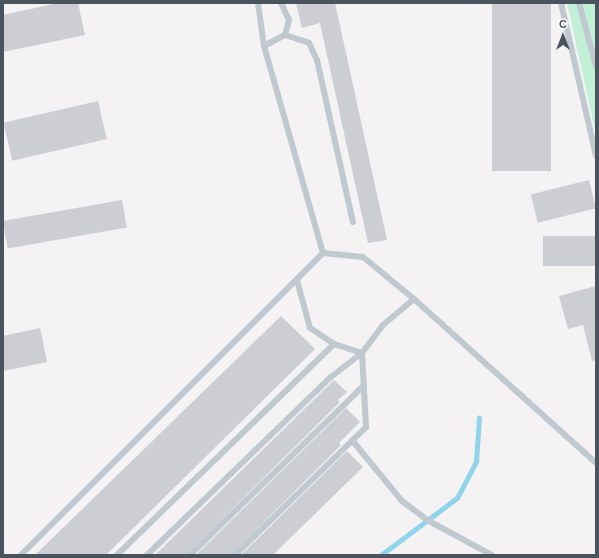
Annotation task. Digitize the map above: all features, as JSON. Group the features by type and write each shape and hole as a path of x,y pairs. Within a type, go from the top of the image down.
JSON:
{"lane":[{"path":"258,3 264,46 323,254"},
{"path":"282,3 289,20 285,36"},
{"path":"561,3 596,156"},
{"path":"579,3 593,41 596,66"},
{"path":"264,46 285,36 309,43 317,60 353,222"},
{"path":"21,555 323,254 363,257 414,299 596,463"},
{"path":"297,280 310,328 334,344 362,353"},
{"path":"147,555 331,377 362,353 383,325 414,299"},
{"path":"117,555 334,344"},
{"path":"235,555 366,427 362,353"},
{"path":"190,555 364,385"},
{"path":"352,440 402,501 427,520 492,555"}],"green space":[{"path":"567,3 596,3 596,134"}],"building":[{"path":"58,3 78,3 85,35 3,52 3,15"},
{"path":"296,3 335,3 387,240 368,243 320,23 302,28"},
{"path":"492,3 551,3 551,171 492,171"},
{"path":"98,101 107,139 12,161 3,123"},
{"path":"589,180 596,208 538,223 531,195"},
{"path":"122,200 127,228 8,249 3,221"},
{"path":"543,236 596,236 596,266 543,266"},
{"path":"596,286 596,360 592,361 583,325 568,329 559,296"},
{"path":"281,316 315,349 106,555 35,555"},
{"path":"40,328 47,362 3,371 3,336"},
{"path":"334,380 347,392 338,400 340,402 186,555 155,555"},
{"path":"346,408 360,422 339,443 341,445 231,555 196,555"},
{"path":"347,451 363,467 273,555 241,555"}],"waterway":[{"path":"381,555 457,498 476,462 479,418"}]}
